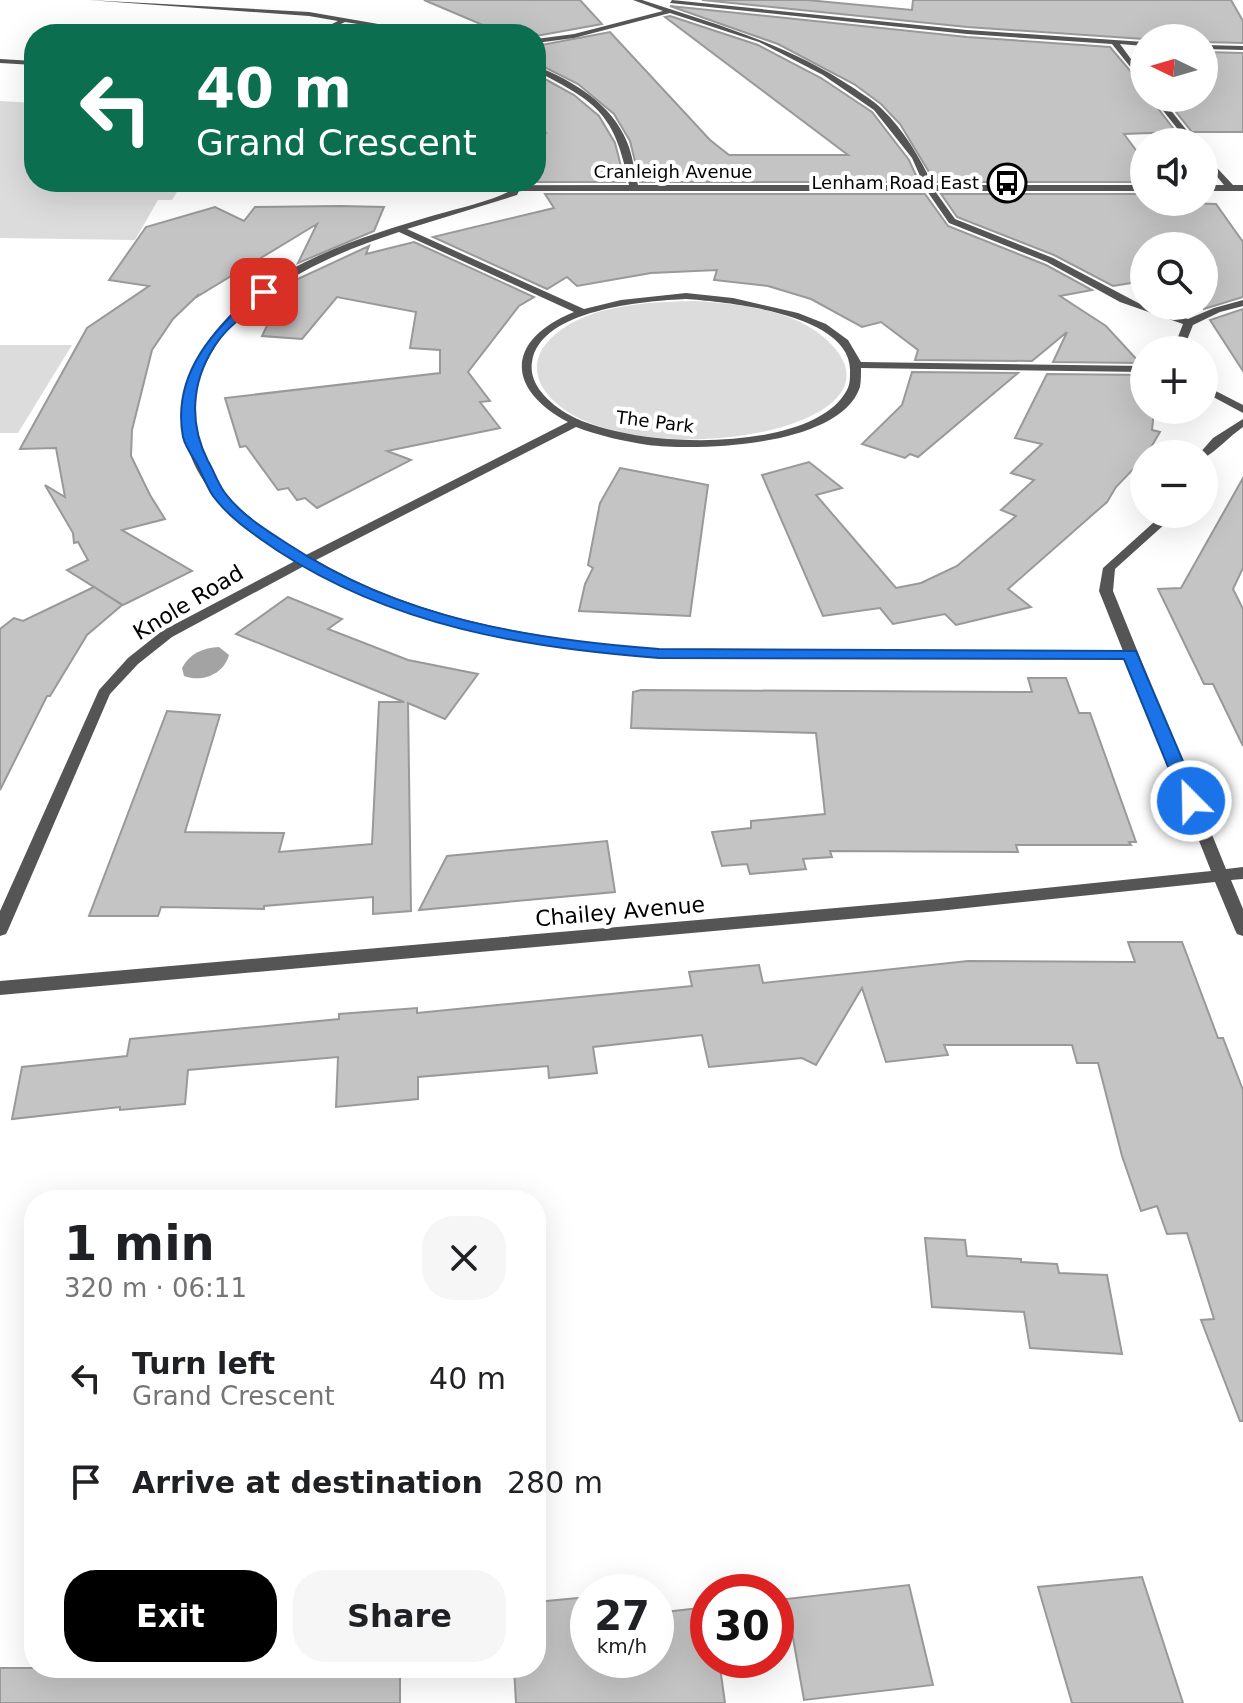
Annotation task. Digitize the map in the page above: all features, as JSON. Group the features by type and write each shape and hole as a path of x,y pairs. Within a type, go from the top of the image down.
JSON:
{"street":[{"path":"91,0 228,7 379,24"},
{"path":"636,0 715,23 805,61 877,108 916,158 943,211 964,228 1050,260 1123,300 1189,323"},
{"path":"657,0 739,10 1130,44"},
{"path":"546,40 574,36 674,10"},
{"path":"715,23 712,19 715,15 739,10"},
{"path":"335,24 347,18"},
{"path":"1115,43 1130,63"},
{"path":"1218,47 1243,48"},
{"path":"0,61 24,62"},
{"path":"546,73 578,91 603,112 621,136 634,188"},
{"path":"1168,112 1181,128"},
{"path":"1218,173 1231,189"},
{"name":"Cranleigh Avenue","path":"546,189 1130,188"},
{"path":"1218,189 1243,188"},
{"path":"514,192 399,229 315,261 260,295 220,330 208,346 189,392 190,438 219,494 256,529 305,561 389,603 510,637 583,648 674,654 1130,655"},
{"path":"399,229 584,313"},
{"name":"The Park","path":"668,297 723,298 758,304 790,313 830,332 847,347 856,365 855,384 833,411 805,426 768,437 725,443 668,443 614,434 577,422 549,406 528,380 526,367 529,354 542,337 584,313 615,304 668,297"},
{"path":"1182,336 1189,323 1217,310 1243,303"},
{"path":"856,365 1130,369"},
{"path":"1218,396 1243,410"},
{"name":"Knole Road","path":"0,930 104,693 117,677 167,634 577,422"},
{"path":"1218,440 1243,422"},
{"path":"1154,528 1109,568 1106,591 1243,930"},
{"name":"Chailey Avenue","path":"0,988 938,905 1243,873"}],"shaded area":[{"path":"0,101 24,102 24,192 177,192 172,200 158,200 135,240 0,238"},
{"path":"695,301 767,310 817,332 831,344 847,376 832,403 795,423 742,435 684,439 625,433 576,417 540,383 537,371 540,354 560,331 577,321 595,313 636,304"},
{"path":"0,345 72,345 18,433 0,433"},
{"path":"219,647 229,655 217,672 198,678 184,676 182,668 193,655"}],"building":[{"path":"424,0 580,0 602,24 546,34 546,24 480,24"},
{"path":"702,0 807,0 912,10 913,0 1231,0 1243,21 1243,43 1218,42 1218,24 1130,24 1130,38 967,27"},
{"path":"670,6 967,37 1110,47 1130,71 1130,112 1161,112 1173,128 1130,128 1130,134 1124,134 1130,142 1130,182 935,182 900,124 881,104 854,84 778,44"},
{"path":"665,17 758,45 821,78 872,112 909,160 919,182 640,182 630,141 614,114 578,84 546,68 546,44 610,32 710,140 729,155 848,155"},
{"path":"1218,52 1243,53 1243,132 1189,128 1176,112 1218,112"},
{"path":"546,80 574,95 599,116 615,143 625,182 546,182"},
{"path":"545,194 925,194 948,226 1046,265 1092,290 1060,296 1106,326 1130,352 1130,363 1053,362 1067,332 1032,361 915,360 918,350 881,322 862,327 811,299 768,286 714,280 717,270 651,273 577,286 567,277 547,289 433,237 554,208"},
{"path":"941,194 1130,194 1130,216 1218,216 1218,207 1243,242 1243,297 1218,305 1218,232 1130,232 1130,283 1113,286 1054,255 957,217"},
{"path":"215,207 244,221 255,207 384,207 374,231 298,263 317,224 199,294 173,319 152,350 132,430 131,456 165,519 122,530 192,571 123,605 67,570 88,560 78,542 74,543 73,533 45,485 65,497 56,448 20,449 87,328 149,286 109,280 146,227"},
{"path":"414,242 534,297 519,306 468,372 490,401 480,402 500,428 387,451 411,460 317,508 305,498 297,500 288,488 278,490 246,446 240,447 225,398 440,373 440,350 410,348 416,312 337,297 302,339 262,336 287,284 369,246 366,254"},
{"path":"1243,309 1243,371 1210,320 1218,320 1218,317"},
{"path":"912,372 1018,373 918,457 910,454 905,458 862,444 902,405"},
{"path":"1047,374 1130,375 1130,424 1153,424 1152,430 1160,432 1155,440 1130,440 1130,472 1107,502 1008,589 1031,607 956,625 945,614 893,624 880,608 823,616 762,475 809,462 842,488 816,495 896,588 921,583 957,566 1016,516 1001,510 1034,480 1011,473 1042,444 1015,438"},
{"path":"620,468 708,485 690,616 579,611 585,584 593,568 588,565 600,503"},
{"path":"1243,478 1243,568 1233,589 1243,609 1243,746 1213,684 1204,684 1158,589 1181,588 1215,528 1218,528 1218,522"},
{"path":"94,587 122,605 87,635 50,696 47,696 0,790 0,629 14,618 23,621"},
{"path":"288,597 342,619 328,629 408,660 478,674 445,719 408,703 411,911 373,914 373,897 264,906 264,909 161,907 158,916 89,916 167,711 220,715 185,832 284,833 279,852 372,844 379,702 404,702 236,634"},
{"path":"1028,678 1066,678 1079,713 1090,713 1136,842 1129,842 1131,845 1016,845 1018,852 830,851 832,857 803,859 806,869 750,874 747,864 722,866 712,832 751,828 751,821 825,814 816,733 631,728 633,692 641,690 1032,692"},
{"path":"607,841 615,892 419,910 447,856"},
{"path":"1128,942 1182,942 1218,1038 1223,1038 1243,1090 1243,1421 1240,1421 1201,1320 1214,1319 1187,1233 1167,1234 1157,1206 1141,1211 1122,1156 1098,1063 1077,1063 1072,1045 944,1045 948,1055 886,1062 862,988 816,1065 802,1058 709,1067 702,1035 593,1047 597,1073 549,1078 548,1066 418,1077 418,1099 336,1107 338,1057 188,1070 185,1104 120,1110 120,1107 12,1119 22,1067 127,1056 130,1039 339,1019 339,1014 417,1008 417,1013 692,986 689,972 759,965 763,983 968,961 1135,962"},
{"path":"925,1238 965,1240 967,1256 1057,1264 1059,1273 1107,1275 1122,1354 1030,1348 1024,1312 932,1307"},
{"path":"1142,1577 1183,1703 1072,1703 1038,1587"},
{"path":"909,1585 933,1685 804,1700 794,1644 794,1598"},
{"path":"570,1599 570,1678 674,1678 674,1611 690,1609 690,1678 722,1678 725,1703 516,1703 515,1678 546,1678 546,1601"},
{"path":"0,1668 24,1668 24,1678 400,1678 400,1703 0,1703"}],"place":[{"name":"Lenham Road East","path":"1007,183"}],"route":[{"path":"264,292 233,317 208,346 189,392 187,422 190,438 202,467 235,512 316,569 389,603 446,621 510,637 583,648 659,654 1130,655 1191,801"}]}
